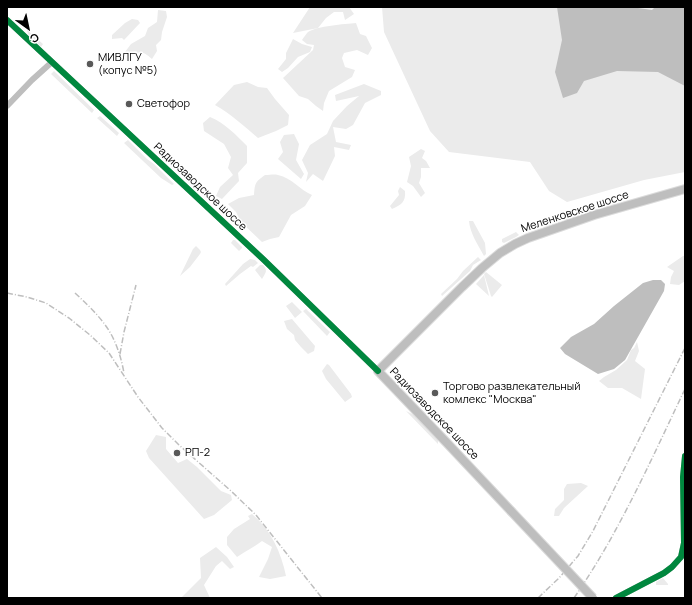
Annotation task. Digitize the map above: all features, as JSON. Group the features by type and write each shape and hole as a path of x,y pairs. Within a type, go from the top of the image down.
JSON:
{"main road":[{"name":"Меленковское шоссе","path":"378,371 462,286 494,258 515,244 594,215 685,189"},
{"name":"Радиозаводское шоссе","path":"378,371 593,598"}],"street":[{"name":"Радиозаводское шоссе","path":"7,20 264,260 378,371"},
{"path":"7,106 52,62"},
{"path":"616,598 668,570 681,557 684,543 683,477 685,456"}],"shaded area":[{"path":"310,7 349,7 354,14 345,20 343,12 334,12 326,18 318,28 293,33"},
{"path":"382,7 685,7 685,172 644,180 567,202 549,191 530,162 449,152 430,131 384,32"},
{"path":"557,7 631,7 652,10 655,7 685,7 685,86 658,72 617,71 584,81 577,93 563,98 555,72 562,40"},
{"path":"158,10 166,11 167,17 161,40 156,45 157,51 152,59 146,54 141,53 136,53 129,56 125,52 131,44 145,36 148,28 157,22"},
{"path":"132,19 138,20 140,23 124,40 122,38 112,39 112,35 125,23"},
{"path":"356,23 360,34 366,36 372,48 368,55 357,50 344,53 342,58 345,67 355,70 352,77 329,91 324,103 323,111 308,99 299,96 283,78 313,50 314,45 307,44 302,40 308,32 324,27"},
{"path":"27,30 43,44 41,47 28,34"},
{"path":"293,39 312,47 310,52 298,57 282,72 278,69 286,59 286,53"},
{"path":"54,71 94,110 92,113 51,74"},
{"path":"247,82 258,87 267,88 289,115 288,125 258,138 232,116 215,105 234,85"},
{"path":"364,84 381,91 381,95 365,103 353,125 346,129 333,127 336,142 351,145 349,150 334,147 335,156 323,181 313,174 306,182 308,173 302,160 310,145 327,134 333,121 359,96 336,101 335,95"},
{"path":"100,116 119,133 117,136 97,118"},
{"path":"210,117 225,126 247,146 247,163 238,173 239,181 222,199 216,196 220,187 233,175 228,168 231,157 224,144 204,131 203,123"},
{"path":"294,134 299,144 296,160 304,174 301,179 278,159 283,152 280,142 284,135"},
{"path":"128,140 174,184 172,185 161,178 124,143"},
{"path":"421,149 425,151 422,158 426,161 430,168 421,168 419,183 425,193 421,197 413,186 407,182 411,166 409,157"},
{"path":"265,175 283,177 292,181 312,195 305,206 291,215 279,237 262,242 241,222 236,212 228,204 239,198 254,195 256,183"},
{"path":"400,187 405,191 405,198 400,204 392,209 390,206 399,195 398,191"},
{"path":"469,221 473,221 485,243 486,254 484,256 473,234"},
{"path":"516,232 519,235 504,243 502,242 502,239"},
{"path":"235,240 242,247 239,251 231,243"},
{"path":"196,246 201,252 200,254 190,267 180,276 193,249"},
{"path":"685,256 685,281 679,285 670,284 674,271 667,267"},
{"path":"478,257 481,260 473,265 470,271 442,296 441,294"},
{"path":"250,259 255,260 258,263 253,267 251,266 226,286 225,284 243,264"},
{"path":"260,265 263,265 266,269 262,279 255,270"},
{"path":"486,272 502,285 492,297 484,274"},
{"path":"484,275 489,296 476,284"},
{"path":"653,280 661,280 665,284 664,291 625,360 614,369 598,374 565,354 560,348 571,337 594,324 643,283"},
{"path":"292,302 302,312 295,318 286,306"},
{"path":"306,309 330,332 327,336 303,311"},
{"path":"292,319 315,346 314,351 308,354 295,340 294,335 287,329 284,321"},
{"path":"637,342 639,351 635,361 645,369 641,399 622,388 608,388 599,381 616,370 627,360 631,350"},
{"path":"327,364 351,394 352,397 345,402 326,379 322,371"},
{"path":"406,411 414,415 438,440 438,444"},
{"path":"156,435 166,437 166,449 178,463 187,459 221,491 231,495 232,500 214,515 204,519 149,458 146,451"},
{"path":"581,483 588,486 564,508 559,516 554,516 555,509 564,500 564,489 567,484"},
{"path":"252,514 270,534 278,550 286,576 270,579 259,577 272,547 262,541 237,557 227,545 227,537 234,529 250,519 248,516"},
{"path":"216,547 227,557 234,567 230,569 222,561 216,566 204,585 210,598 181,598 201,578 200,558"},
{"path":"663,578 668,585 656,585 656,582"}],"railway":[{"path":"120,354 136,285"},
{"path":"7,293 46,303 69,318 109,353 138,397 162,428 256,515 322,598"},
{"path":"75,293 97,315 111,333 119,352 124,373"},
{"path":"538,598 559,578 578,556 593,531 685,348"},
{"path":"574,598 606,548 620,522 685,389"}],"cycle path":[{"path":"7,20 264,260 378,371"},
{"path":"616,598 664,573 681,557 684,543 683,477 685,456"}],"place":[{"name":"МИВЛГУ (копус №5)","path":"90,64"},
{"name":"Светофор","path":"129,104"},
{"name":"Торгово развлекательный комлекс \"Москва\"","path":"435,393"},
{"name":"РП-2","path":"177,453"}]}
